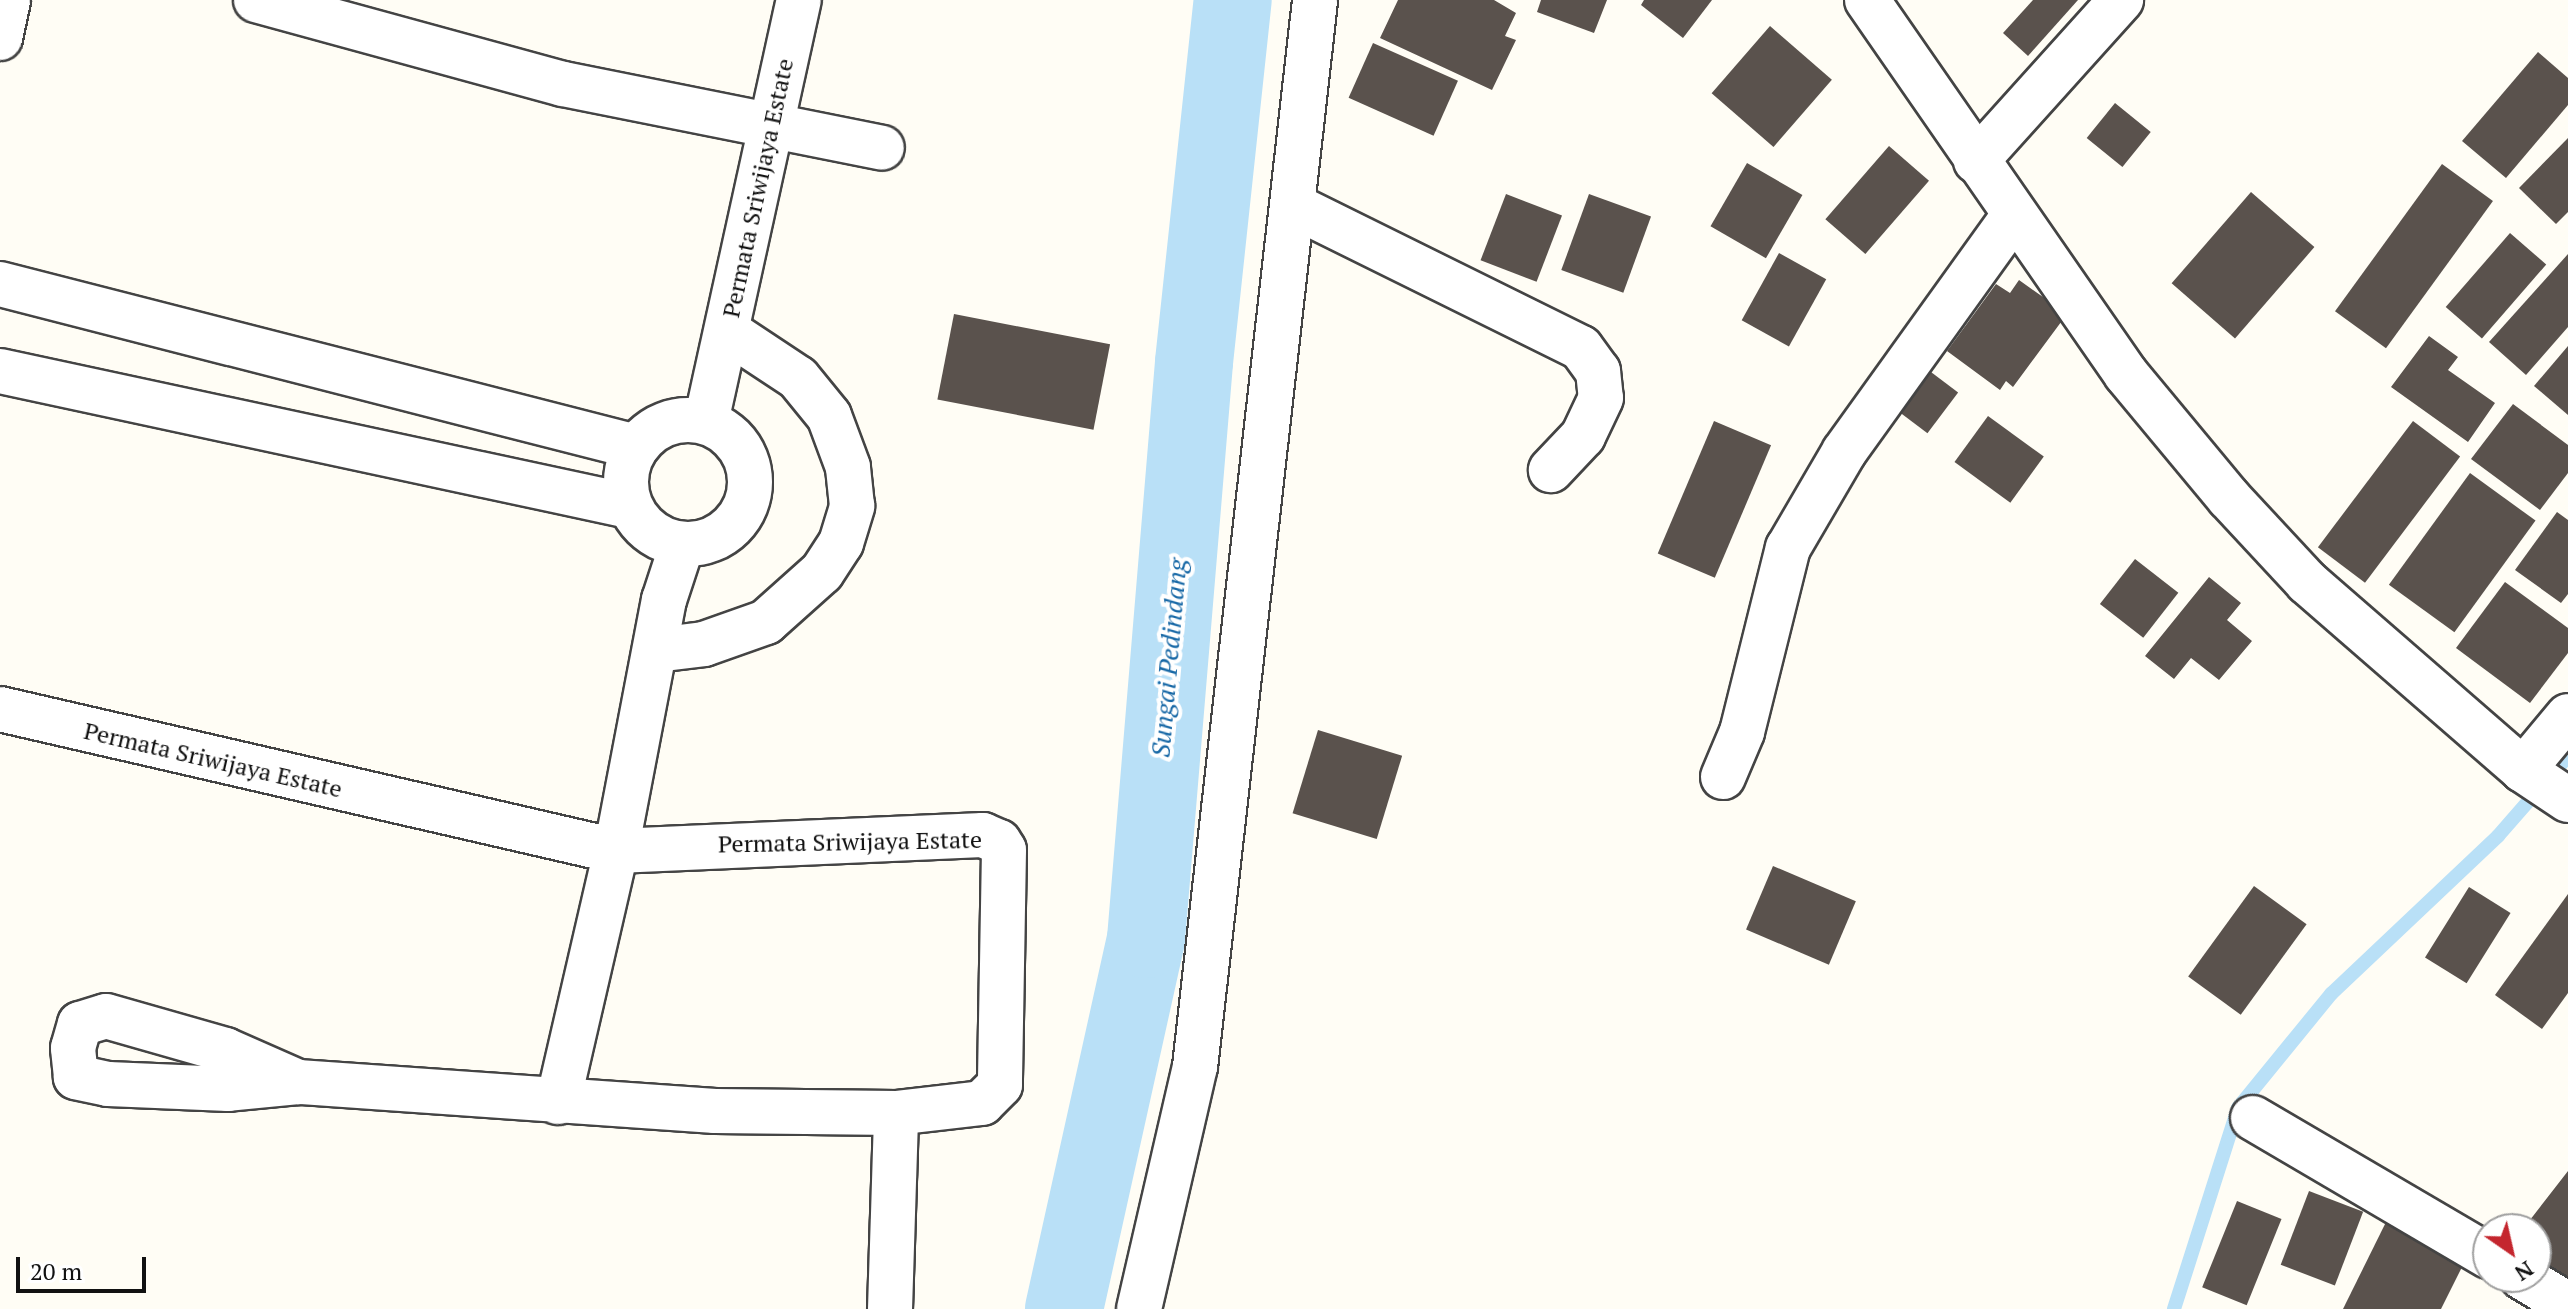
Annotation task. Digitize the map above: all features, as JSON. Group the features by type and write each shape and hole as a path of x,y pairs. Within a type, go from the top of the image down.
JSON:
{"street":[{"path":"0,38 8,0"},
{"path":"256,0 563,84 882,148"},
{"name":"Permata Sriwijaya Estate","path":"706,422 799,0"},
{"path":"1139,1309 1195,1067 1315,0"},
{"path":"1867,0 2013,217 2126,374 2270,544 2523,770 2568,800"},
{"path":"1976,161 2121,0"},
{"path":"1292,205 1581,348 1598,371 1601,398 1583,436 1551,470"},
{"path":"1723,777 1742,732 1788,548 1844,452 2013,217"},
{"path":"0,284 636,447"},
{"path":"656,650 704,644 766,622 822,572 841,543 852,506 841,438 829,416 798,378 727,331"},
{"path":"0,371 629,506"},
{"path":"706,422 729,434 745,455 751,481 746,507 731,528 708,542 682,545 649,531 629,506 625,484 636,447 667,423 706,422"},
{"path":"558,1102 616,851 656,650 682,545"},
{"name":"Permata Sriwijaya Estate","path":"0,709 616,851 983,835 999,842 1006,861 1000,1085 982,1103 896,1113 715,1111 298,1082"},
{"path":"2523,770 2568,716"},
{"path":"890,1309 896,1113"},
{"path":"2253,1118 2472,1247"},
{"path":"2548,1293 2568,1305"}],"building":[{"path":"1398,0 1494,0 1516,13 1505,36 1516,40 1492,90 1380,38"},
{"path":"1541,0 1607,0 1594,33 1537,12"},
{"path":"1644,0 1712,0 1683,38 1641,5"},
{"path":"2033,0 2078,0 2028,56 2003,33"},
{"path":"1770,26 1832,80 1773,147 1712,93"},
{"path":"1373,43 1458,81 1434,136 1349,98"},
{"path":"2538,52 2568,78 2568,105 2506,178 2462,141"},
{"path":"2115,103 2151,132 2122,167 2087,138"},
{"path":"2568,138 2568,212 2556,224 2519,188"},
{"path":"1889,146 1929,181 1865,254 1825,219"},
{"path":"1747,163 1802,195 1766,258 1710,226"},
{"path":"2442,164 2493,201 2386,348 2335,311"},
{"path":"2251,192 2314,247 2235,338 2172,283"},
{"path":"1506,194 1562,216 1537,282 1481,260"},
{"path":"1589,194 1651,217 1623,293 1561,270"},
{"path":"2510,233 2546,264 2482,338 2446,307"},
{"path":"1779,253 1826,279 1789,347 1742,320"},
{"path":"2568,254 2568,327 2526,375 2489,342"},
{"path":"2019,280 2067,314 2013,387 2006,381 2000,390 1947,351 1996,284 2010,293"},
{"path":"954,314 1110,344 1093,430 937,399"},
{"path":"2429,336 2458,357 2448,370 2495,403 2468,442 2391,387"},
{"path":"2568,346 2568,415 2534,386"},
{"path":"1923,366 1958,392 1927,433 1892,407"},
{"path":"2513,404 2568,445 2568,473 2540,510 2471,459"},
{"path":"1988,416 2044,457 2010,503 1954,462"},
{"path":"1714,421 1771,445 1715,578 1658,554"},
{"path":"2413,421 2460,457 2365,583 2318,547"},
{"path":"2470,473 2536,521 2454,632 2389,585"},
{"path":"2557,512 2568,520 2568,594 2561,603 2515,570"},
{"path":"2135,559 2178,593 2143,638 2100,604"},
{"path":"2209,577 2241,603 2227,620 2252,641 2219,680 2191,658 2174,679 2145,656"},
{"path":"2505,582 2568,628 2568,653 2530,703 2456,648"},
{"path":"1318,730 1402,756 1377,839 1293,813"},
{"path":"1773,866 1856,901 1829,965 1746,930"},
{"path":"2254,886 2307,924 2241,1015 2188,977"},
{"path":"2469,887 2511,913 2467,983 2425,957"},
{"path":"2568,894 2568,993 2542,1029 2495,995"},
{"path":"2568,1171 2568,1290 2552,1278 2552,1213 2535,1213"},
{"path":"2309,1191 2363,1212 2335,1286 2281,1265"},
{"path":"2237,1201 2282,1219 2247,1305 2202,1287"},
{"path":"2389,1216 2468,1255 2441,1309 2343,1309"}],"waterway":[{"name":"Sungai Pedindang","path":"1064,1309 1146,939 1194,362 1233,0"},
{"path":"2174,1309 2238,1108 2331,994 2498,836 2568,756"}]}
